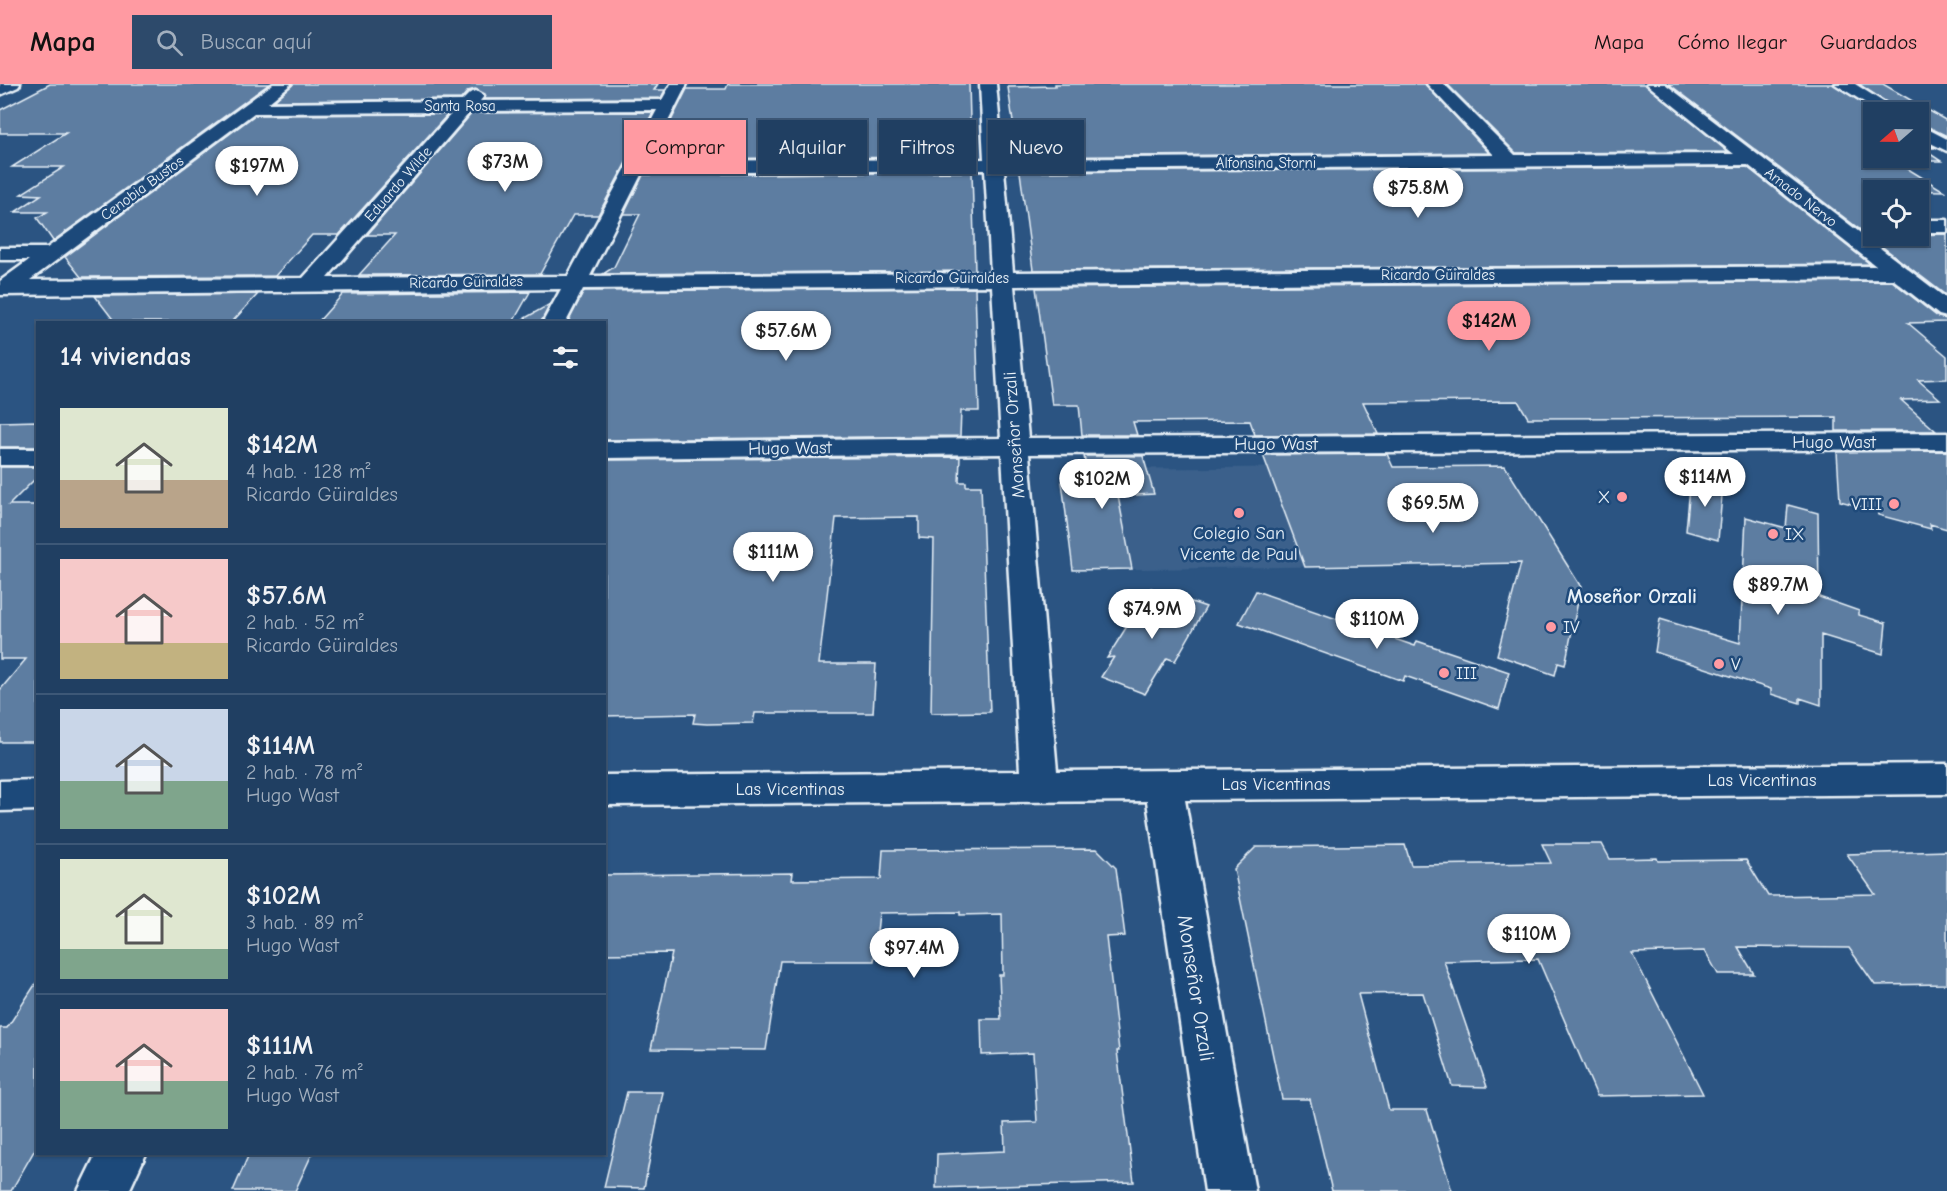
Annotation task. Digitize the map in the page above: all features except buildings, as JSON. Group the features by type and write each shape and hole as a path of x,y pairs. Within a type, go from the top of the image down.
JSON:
{"street":[{"path":"0,90 12,84"},
{"name":"Cenobia Bustos","path":"4,290 283,84"},
{"name":"Eduardo Wilde","path":"310,284 486,84"},
{"path":"660,120 679,84"},
{"name":"Monseñor Orzali","path":"988,84 991,120"},
{"path":"1435,84 1509,161"},
{"name":"Amado Nervo","path":"1655,84 1947,310"},
{"path":"1843,84 1874,102"},
{"name":"Santa Rosa","path":"251,108 668,105"},
{"path":"1929,135 1947,146"},
{"name":"Alfonsina Storni","path":"1084,164 1752,159"},
{"name":"Alfonsina Storni","path":"746,167 988,165"},
{"path":"556,321 633,174"},
{"name":"Monseñor Orzali","path":"995,174 1040,787"},
{"path":"1839,226 1863,226"},
{"path":"1929,226 1947,226"},
{"path":"0,254 52,254"},
{"name":"Ricardo Güiraldes","path":"4,290 577,281 1898,272"},
{"name":"Hugo Wast","path":"606,450 1947,441"},
{"path":"0,458 36,457"},
{"name":"Las Vicentinas","path":"606,790 1947,779"},
{"name":"Monseñor Orzali","path":"1162,785 1230,1191"},
{"path":"0,796 36,795"},
{"path":"103,1191 121,1155"}],"shaded area":[{"path":"1505,466 1566,563 1073,570 1062,482 1082,469"}],"place":[{"name":"X","path":"1622,497"},
{"name":"VIII","path":"1894,504"},
{"name":"Colegio San Vicente de Paul","path":"1239,513"},
{"name":"IX","path":"1773,534"},
{"name":"IV","path":"1551,627"},
{"name":"V","path":"1719,664"},
{"name":"III","path":"1444,673"}],"district":[{"name":"Moseñor Orzali","path":"1632,596"}]}
